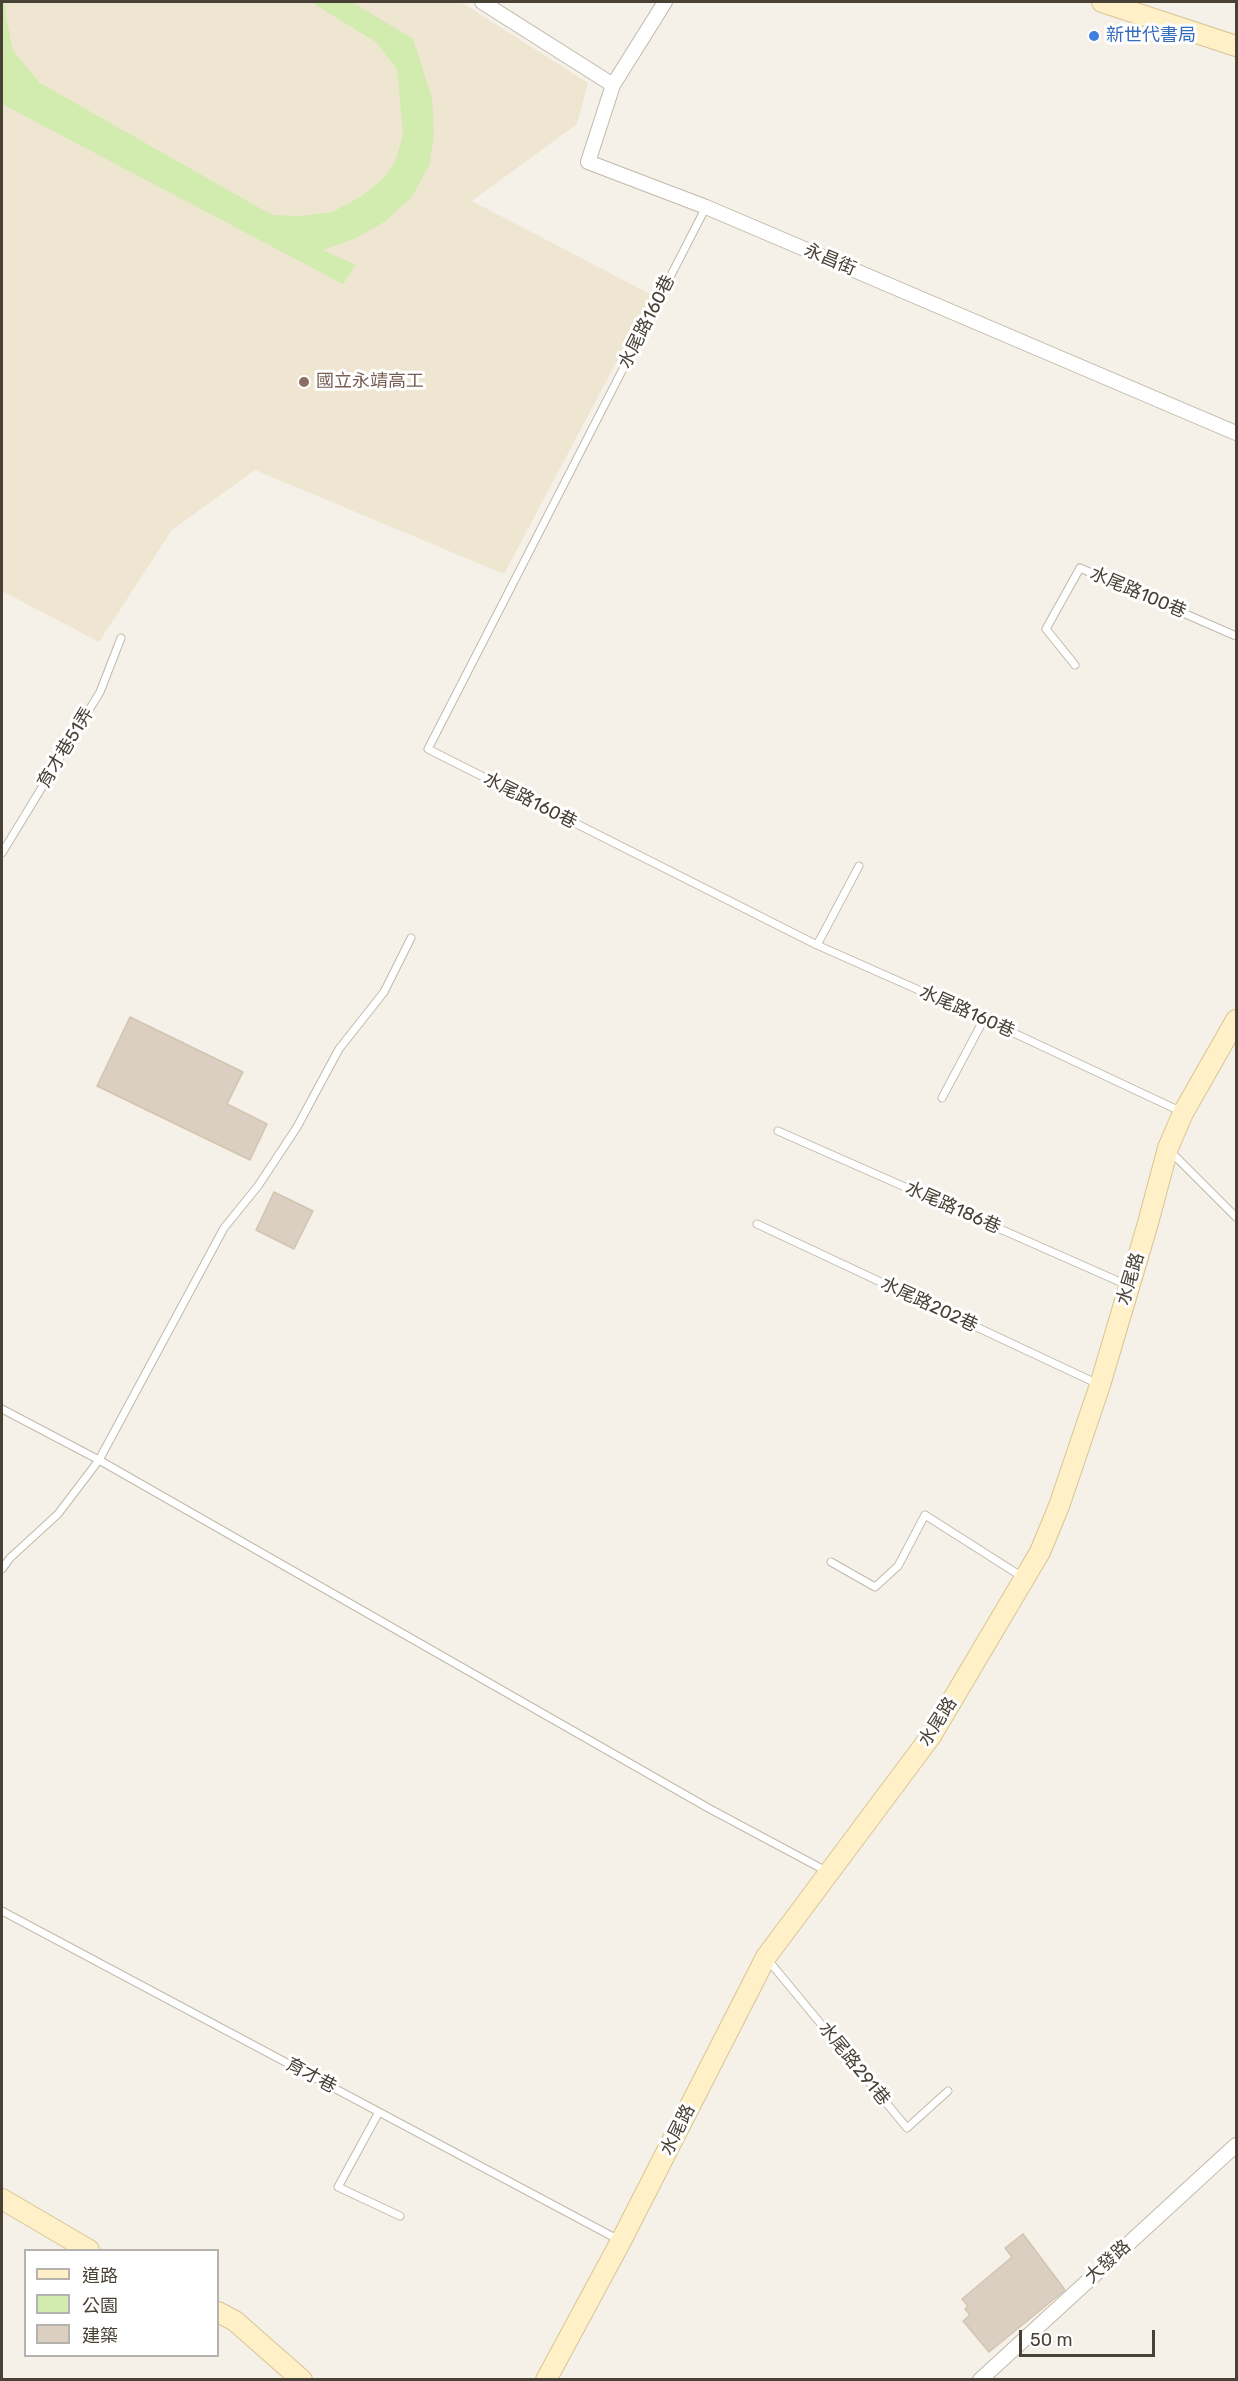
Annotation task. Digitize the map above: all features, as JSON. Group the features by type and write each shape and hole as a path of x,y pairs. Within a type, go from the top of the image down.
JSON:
{"street":[{"path":"482,2 613,86"},
{"name":"永昌街","path":"665,2 613,86 588,162 706,207 1236,433"},
{"path":"1102,2 1236,46"},
{"name":"水尾路","path":"546,2379 621,2241 766,1957 932,1736 1040,1552 1059,1506 1100,1385 1168,1148 1183,1113 1236,1020"},
{"name":"大發路","path":"980,2379 1236,2145"},
{"path":"2,2199 87,2249"},
{"path":"219,2313 235,2321 301,2379"}],"lane":[{"name":"水尾路160巷","path":"706,207 428,749 817,945 984,1019 1183,1113"},
{"name":"水尾路100巷","path":"1075,665 1046,629 1080,568 1236,636"},
{"name":"育才巷51弄","path":"2,853 100,692 121,638"},
{"path":"817,945 859,866"},
{"path":"2,1569 10,1558 58,1514 99,1460 224,1228 258,1186 297,1127 339,1049 384,992 411,938"},
{"path":"942,1098 984,1019"},
{"name":"水尾路186巷","path":"778,1131 1129,1286"},
{"path":"1168,1148 1236,1217"},
{"name":"水尾路202巷","path":"757,1224 1100,1385"},
{"path":"2,1409 99,1460 710,1809 828,1872"},
{"path":"831,1562 875,1587 898,1566 925,1515 1026,1579"},
{"name":"育才巷","path":"2,1911 621,2241"},
{"name":"水尾路291巷","path":"766,1957 907,2128 948,2091"},
{"path":"379,2112 338,2187 400,2216"}],"shaded area":[{"name":"國立永靖高工","path":"2,2 461,2 588,83 577,124 472,201 652,295 504,574 255,470 172,530 99,642 2,591"}],"green space":[{"path":"2,2 6,2 6,16 13,51 40,83 272,215 301,216 332,212 362,196 385,177 396,160 403,133 397,69 376,42 311,2 352,2 413,39 432,98 434,132 430,164 411,198 384,222 354,239 323,250 356,265 343,284 2,104"}],"building":[{"path":"130,1017 243,1072 227,1104 267,1124 250,1160 97,1086"},
{"path":"274,1192 313,1211 294,1249 256,1230"},
{"path":"1023,2234 1065,2290 989,2352 963,2321 970,2315 965,2309 968,2306 962,2299 1012,2257 1005,2248"}],"place":[{"name":"新世代書局","path":"1094,36"},
{"name":"國立永靖高工","path":"304,382"}]}
